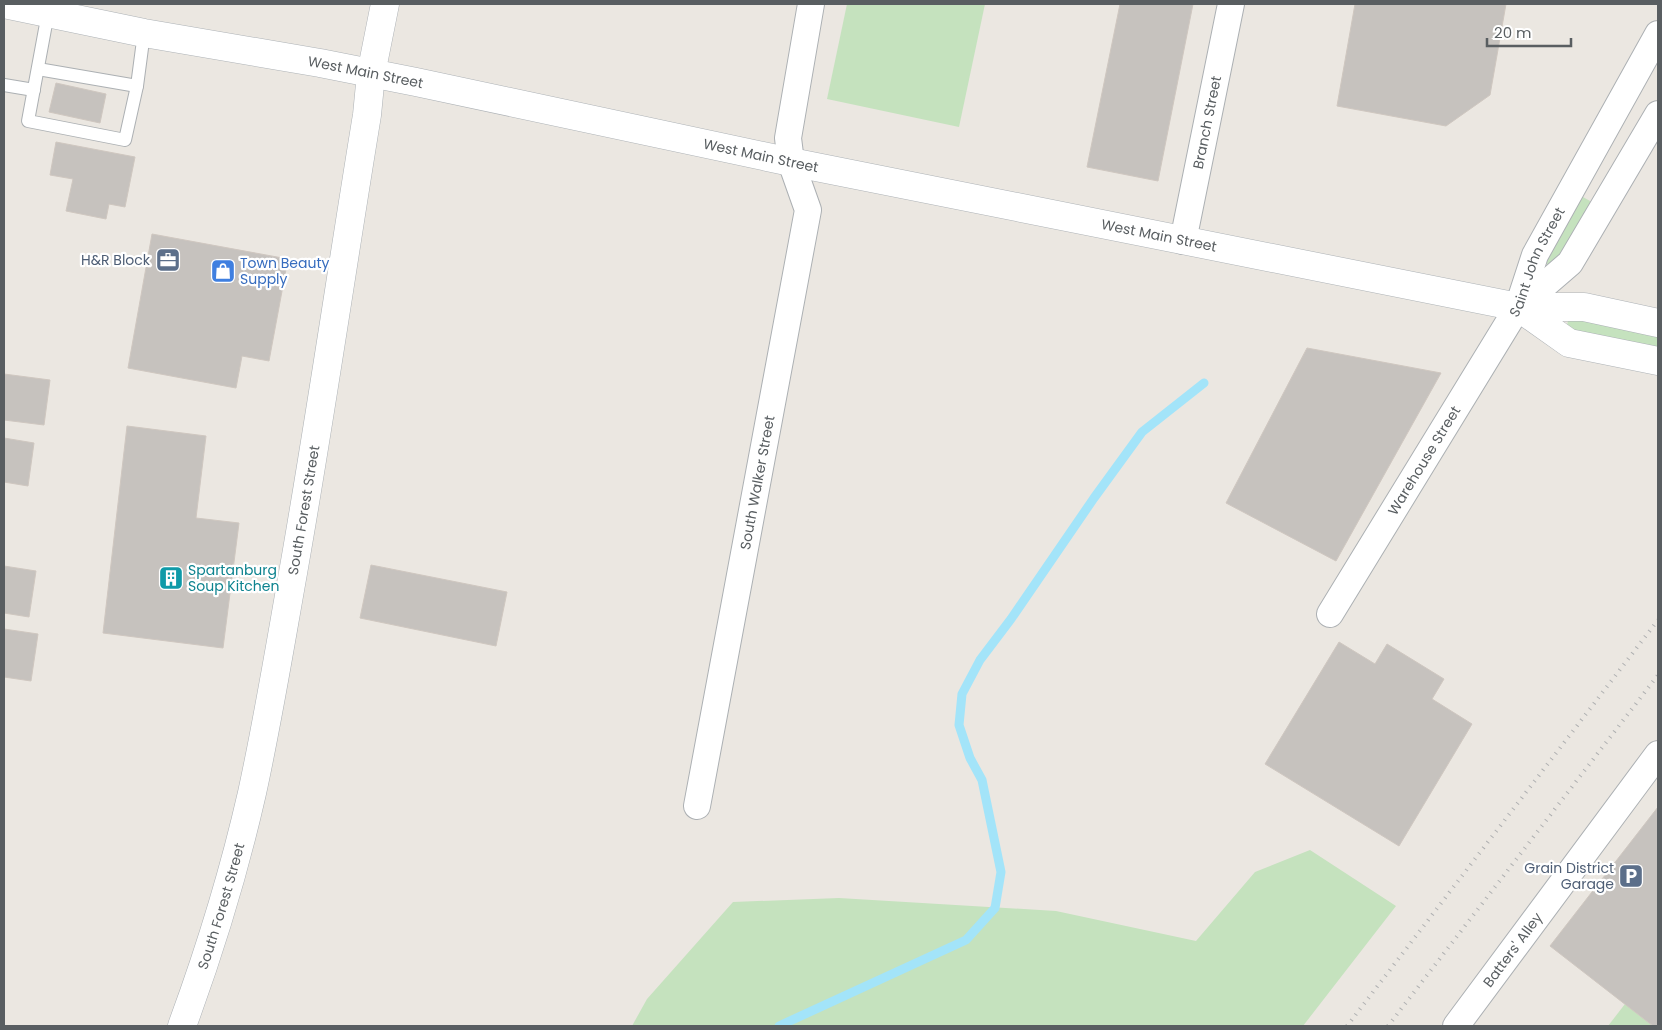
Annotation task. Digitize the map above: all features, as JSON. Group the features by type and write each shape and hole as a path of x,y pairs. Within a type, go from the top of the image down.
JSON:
{"street":[{"name":"West Main Street","path":"4,4 144,33 320,63 570,114 791,162 1518,307 1584,306 1658,323"},
{"name":"South Forest Street","path":"182,1026 198,984 227,890 252,795 307,493 372,74 385,4"},
{"name":"South Walker Street","path":"697,806 808,210 791,162 788,138 811,4"},
{"name":"Branch Street","path":"1184,241 1231,4"},
{"name":"Saint John Street","path":"1518,307 1535,255 1658,34"},
{"name":"Saint John Street","path":"1518,307 1570,263 1658,114"},
{"name":"West Main Street","path":"1518,307 1569,343 1658,361"},
{"name":"Warehouse Street","path":"1330,614 1518,307"},
{"name":"Batters' Alley","path":"1456,1026 1658,754"}],"lane":[{"path":"48,13 28,121 125,140 137,86 144,33"},
{"path":"38,69 137,86"},
{"path":"4,85 34,90"}],"green space":[{"path":"847,4 985,4 959,127 827,99"},
{"path":"1583,197 1590,201 1590,204 1560,261 1551,266 1547,264 1546,259 1579,198"},
{"path":"1573,317 1658,335 1658,350 1576,332 1567,325 1568,321"},
{"path":"1310,850 1396,906 1303,1026 632,1026 647,999 733,902 839,898 1056,911 1196,941 1255,872"},
{"path":"1625,1004 1653,1026 1608,1026"}],"building":[{"path":"1120,4 1193,4 1158,181 1087,167"},
{"path":"1355,4 1506,4 1490,95 1446,126 1337,106"},
{"path":"56,83 106,94 100,123 49,112"},
{"path":"56,142 135,157 125,207 109,204 106,219 66,211 73,179 50,175"},
{"path":"152,234 288,259 269,361 242,356 236,388 128,368"},
{"path":"1307,348 1441,373 1336,561 1226,503"},
{"path":"4,374 50,380 44,425 4,420"},
{"name":"Spartanburg Soup Kitchen","path":"127,426 206,436 196,518 239,523 223,648 103,633"},
{"path":"4,438 34,443 28,486 4,482"},
{"path":"371,565 507,592 496,646 360,618"},
{"path":"4,566 36,571 29,617 4,613"},
{"path":"4,629 38,634 31,681 4,677"},
{"path":"1339,642 1375,664 1387,644 1444,679 1432,699 1472,724 1399,846 1265,764"},
{"name":"Grain District Garage","path":"1658,807 1658,1026 1653,1026 1550,946"}],"waterway":[{"path":"779,1026 966,940 995,908 1001,872 982,780 970,758 959,725 962,694 980,660 1011,619 1142,432 1204,383"}],"railway":[{"path":"1347,1026 1658,620"},
{"path":"1388,1026 1658,675"}],"place":[{"name":"H&R Block","path":"168,260"},
{"name":"Town Beauty Supply","path":"223,271"},
{"name":"Spartanburg Soup Kitchen","path":"171,578"},
{"name":"Grain District Garage","path":"1631,876"}]}
